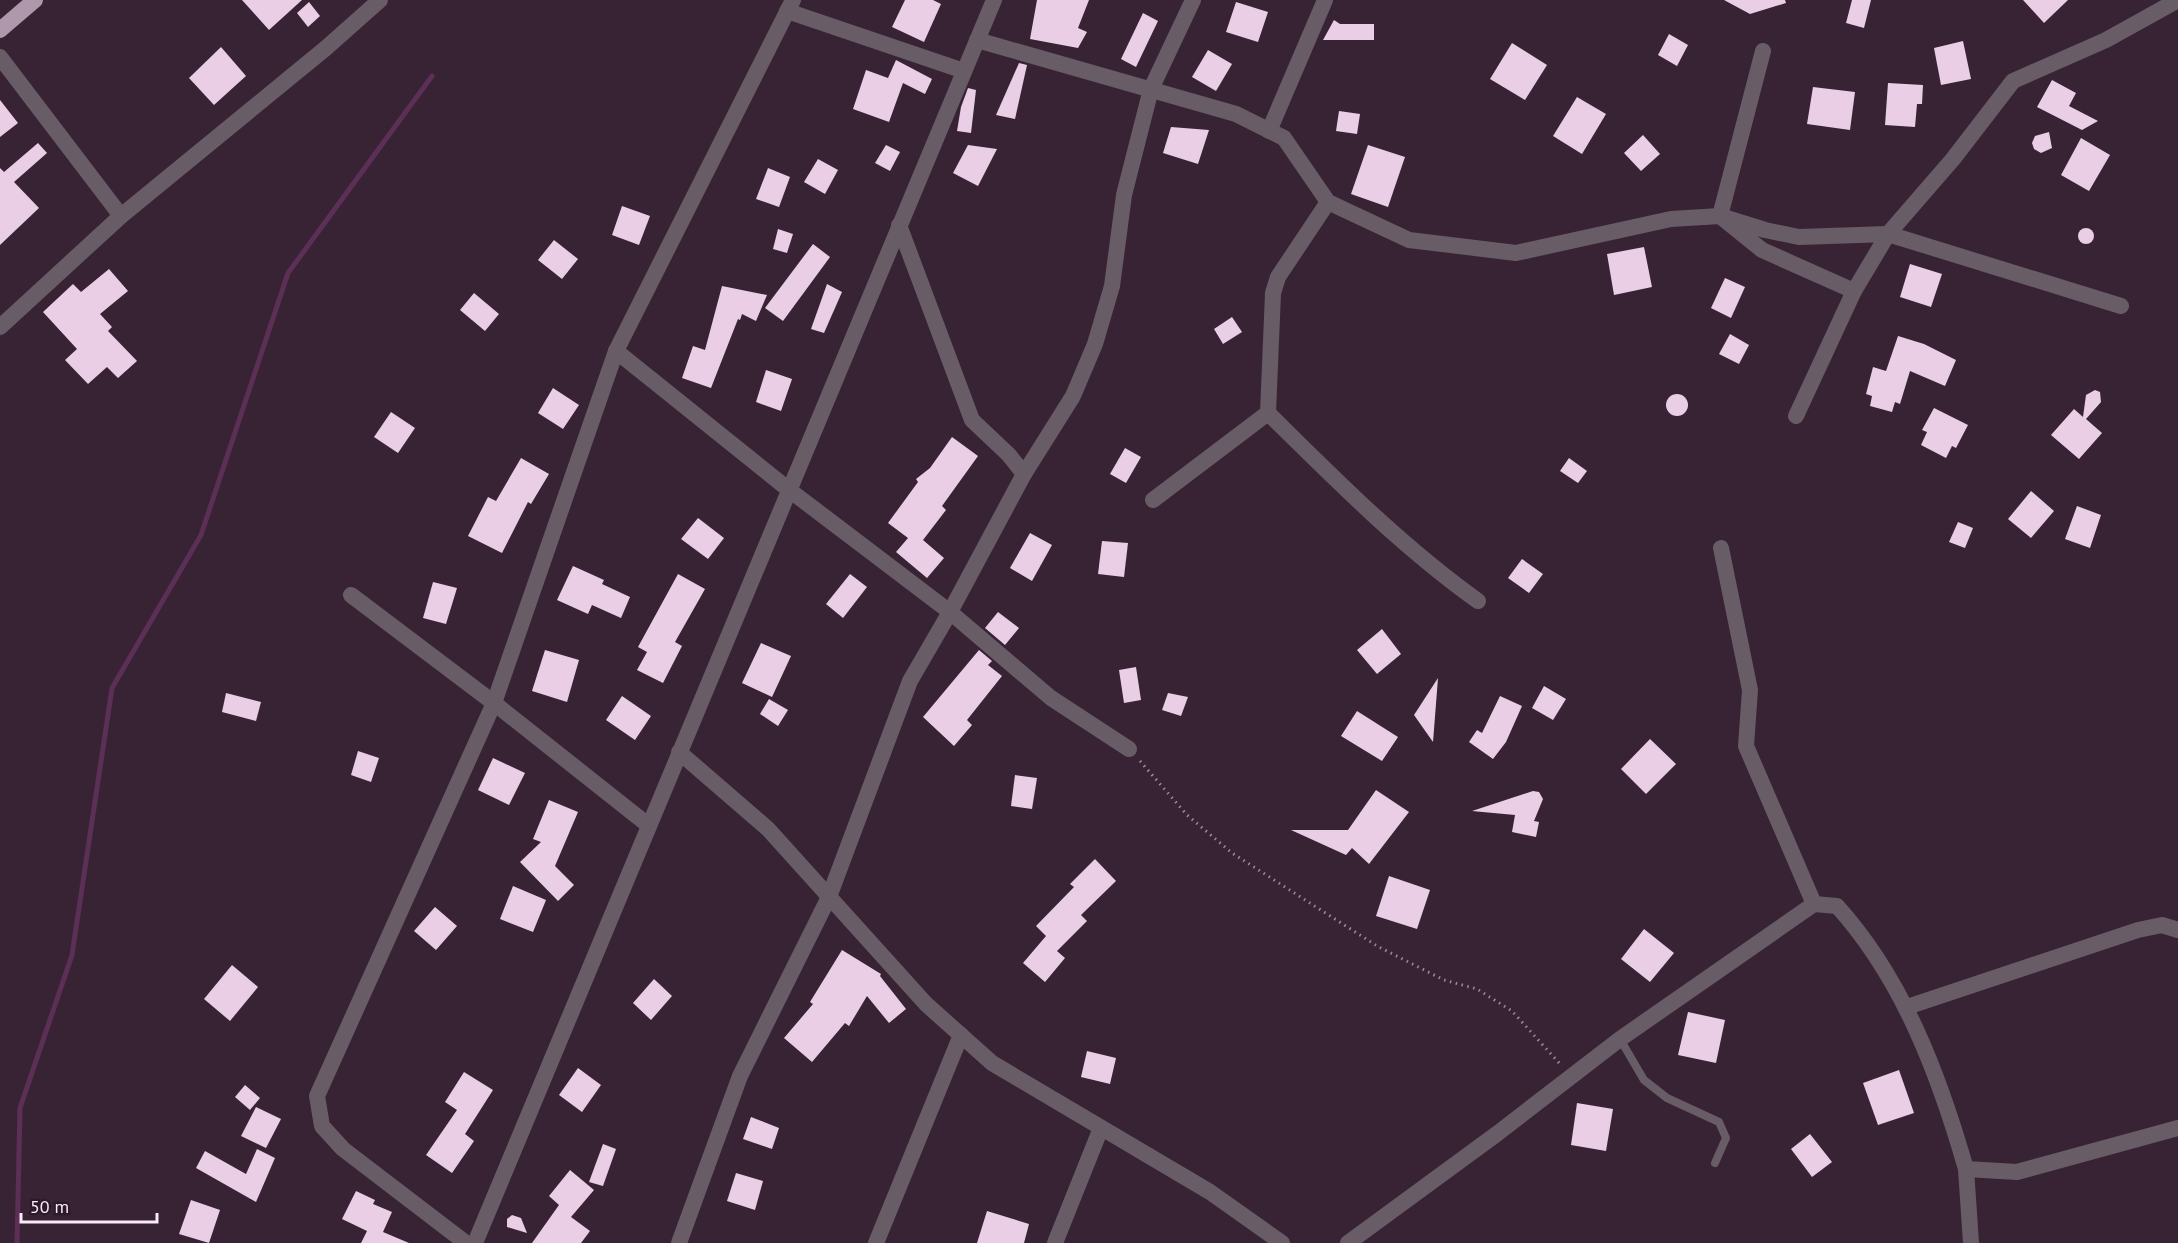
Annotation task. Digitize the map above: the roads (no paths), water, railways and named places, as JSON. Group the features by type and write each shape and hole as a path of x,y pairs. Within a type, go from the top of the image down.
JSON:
{"highway":[{"path":"0,30 35,0"}],"street":[{"path":"0,327 122,216 326,48 380,0"},
{"path":"475,1243 994,0"},
{"path":"679,1243 740,1076 830,897 910,681 1024,474 1073,396 1095,344 1112,286 1124,195 1151,90 1193,0"},
{"path":"1269,131 1325,0"},
{"path":"1796,416 1854,291 1888,234 1953,159 2013,81 2106,40 2178,0"},
{"path":"466,1243 343,1149 322,1126 317,1096 494,703 616,351 790,6 964,71"},
{"path":"977,40 1236,114 1284,138 1328,202 1409,240 1516,253 1671,219 1720,216 1765,230 1799,237 1888,234 2121,306"},
{"path":"1720,216 1763,51"},
{"path":"0,57 122,216"},
{"path":"1328,202 1278,277 1273,293 1268,413 1344,488 1445,577 1478,601"},
{"path":"1720,216 1762,250 1819,278 1854,291"},
{"path":"899,225 972,420 1009,455 1024,474"},
{"path":"616,351 788,489 950,612 1051,698 1129,749"},
{"path":"1153,500 1268,413"},
{"path":"1721,548 1750,690 1746,746 1814,904"},
{"path":"351,595 494,703 648,825"},
{"path":"679,752 768,829 926,1004 992,1063 1210,1192 1282,1243"},
{"path":"1348,1243 1620,1039 1814,904 1837,906 1852,923 1907,1007 1948,1107 1966,1169 1971,1243"},
{"path":"1907,1007 2138,930 2162,926 2178,930"},
{"path":"876,1243 961,1035"},
{"path":"1055,1243 1101,1128"},
{"path":"1966,1169 2017,1172 2178,1128"}],"lane":[{"path":"1620,1039 1644,1080 1667,1098 1719,1122 1726,1138 1714,1163"}],"waterway":[{"path":"17,1243 20,1108 72,955 112,688 201,535 288,273 432,76"}]}
